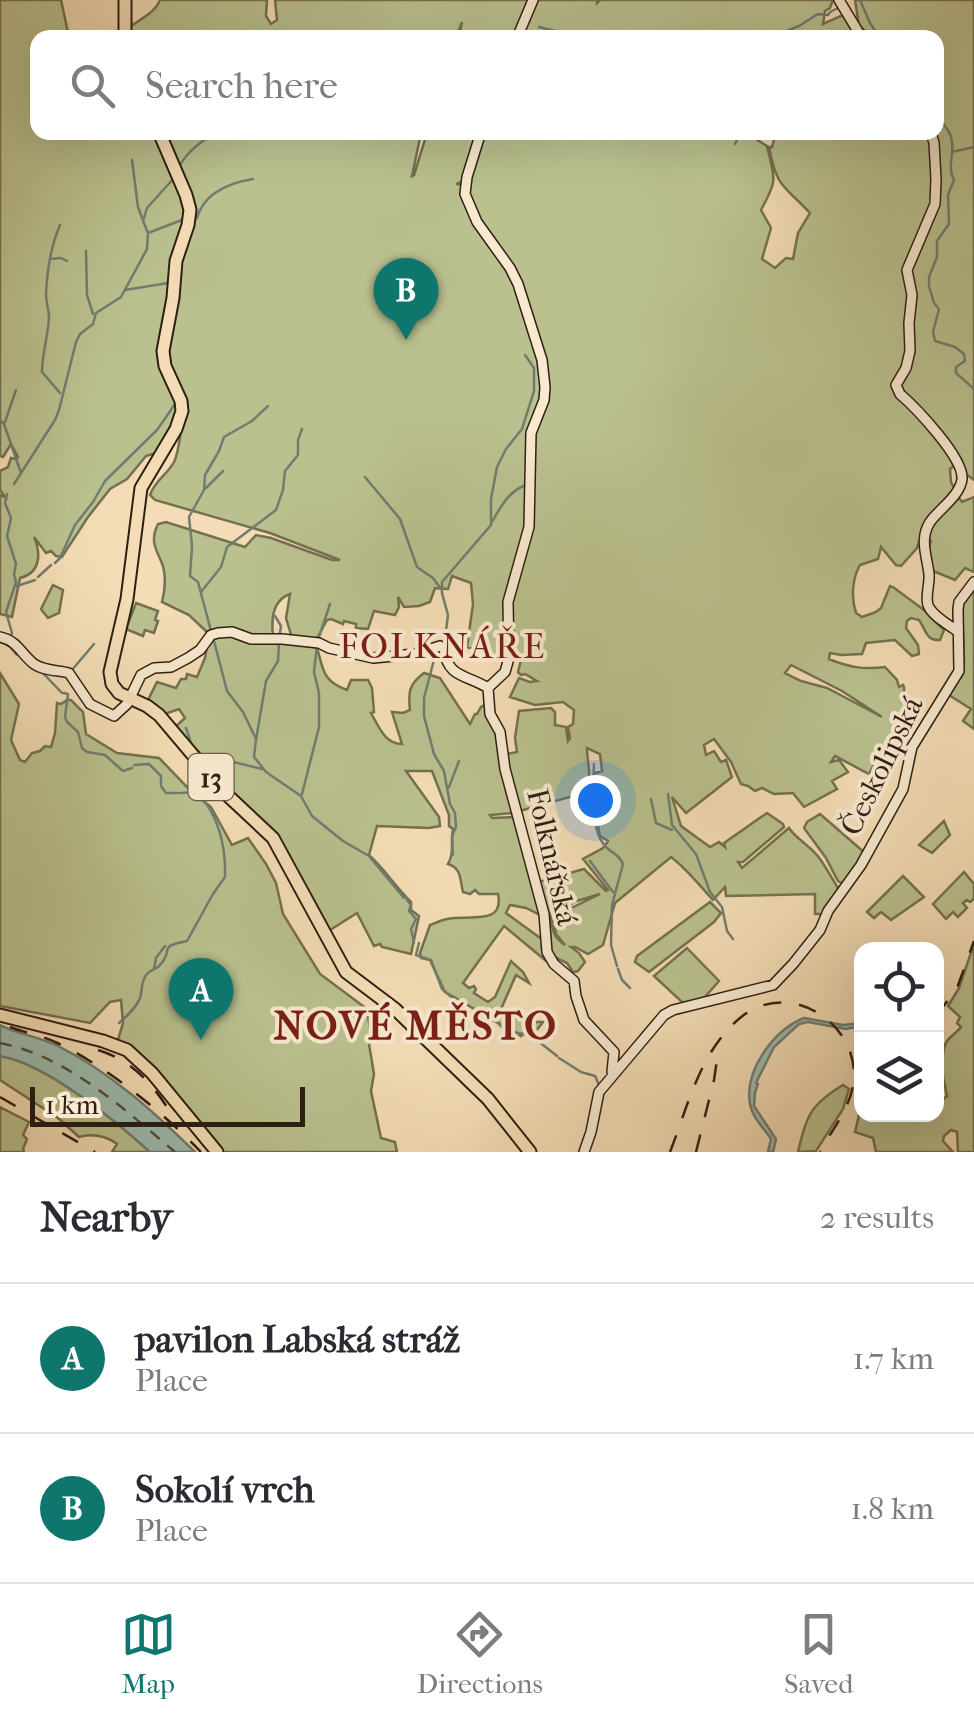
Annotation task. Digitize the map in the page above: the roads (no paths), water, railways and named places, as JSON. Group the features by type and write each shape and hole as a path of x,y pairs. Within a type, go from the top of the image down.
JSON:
{"main road":[{"path":"124,30 126,0"},
{"path":"130,700 113,686 110,672 127,599 140,490 176,430 182,411 163,351 176,260 189,222 190,206 161,140"},
{"name":"13","path":"130,700 158,714 225,793 270,835 346,972 395,1009 488,1099 530,1152"},
{"path":"0,1015 127,1050 152,1073 217,1152"}],"street":[{"path":"520,30 533,0"},
{"path":"840,0 857,30"},
{"path":"6,638 36,665 68,673 90,704 110,715 118,715 130,700 142,674 154,668 171,667 188,658 211,635 225,632 251,639 282,638 322,644 372,658 415,654 440,646 444,648 445,660 460,676 488,688 505,672 509,658 508,602 528,527 531,433 545,387 542,360 518,284 477,222 465,194 479,140"},
{"path":"933,140 935,204 908,270 912,304 908,323 910,351 896,385 955,456 962,475 958,490 928,525 924,544 928,605 956,630"},
{"name":"Českolipská","path":"584,1152 599,1092 661,1018 669,1012 766,988 779,980 820,930 828,911 880,832 905,784 915,743 959,671 959,602 974,582"},
{"name":"Folknářská","path":"488,688 490,714 500,732 544,914 548,954 574,980 584,1020 613,1049 612,1075"}],"waterway":[{"path":"860,0 875,30"},
{"path":"789,30 838,8"},
{"path":"539,27 551,30"},
{"path":"944,124 951,137 954,180 948,195 949,224 937,241 937,257 929,277 939,309 933,332 935,341 964,354 965,361 956,367 956,373 974,389"},
{"path":"182,171 180,165 187,155 204,140"},
{"path":"735,144 737,140"},
{"path":"952,152 974,147"},
{"path":"132,160 142,218"},
{"path":"148,233 143,221 147,208 174,178"},
{"path":"195,219 205,202 219,191 253,179"},
{"path":"14,484 55,420 80,334 93,324 96,313 121,297 147,249 148,233 182,220"},
{"path":"60,225 47,276 49,318 42,372 60,393"},
{"path":"86,251 87,295 93,314"},
{"path":"50,259 67,261"},
{"path":"125,290 168,283"},
{"path":"444,646 448,615 442,582 491,525 497,467 522,429 534,391 534,368 525,355"},
{"path":"5,422 16,390"},
{"path":"55,563 105,481 157,430 175,404"},
{"path":"211,631 198,582 190,576 189,517 224,437 252,421 268,406"},
{"path":"0,420 21,473"},
{"path":"201,592 221,567 227,547 276,510 285,471 298,455 302,429"},
{"path":"206,488 223,471"},
{"path":"365,477 400,519 417,567 441,589"},
{"path":"492,522 510,495 526,485"},
{"path":"7,494 5,503 11,518 7,536 16,564 16,582 6,612 12,633 9,639"},
{"path":"38,577 51,565"},
{"path":"17,586 35,580"},
{"path":"318,640 330,604"},
{"path":"275,616 280,633"},
{"path":"213,637 227,691 256,739 254,757 266,772 301,796 312,816 369,856 404,898"},
{"path":"256,740 266,681 278,661 279,643"},
{"path":"72,670 94,644"},
{"path":"302,794 319,727 319,693 314,672 317,645"},
{"path":"11,648 21,656"},
{"path":"439,652 424,698 424,716 455,813 453,855"},
{"path":"40,670 62,693"},
{"path":"64,693 68,694 65,717 78,732 82,748 105,755 123,771 132,768"},
{"path":"186,728 192,746 201,754 262,769"},
{"path":"449,787 459,761"},
{"path":"134,765 149,764 161,776 161,784"},
{"path":"594,764 597,830 606,847 623,864 612,905 611,945 617,966"},
{"path":"161,786 166,793 179,793"},
{"path":"119,1023 136,1005 145,977 160,965 169,947 187,941 225,877 216,820 196,792 181,793"},
{"path":"668,794 672,825 696,854 733,939"},
{"path":"651,799 656,823 672,830"},
{"path":"590,861 613,892"},
{"path":"407,900 416,919 411,929 414,942"},
{"path":"419,943 416,955 431,960 442,989 475,1017 483,1015 508,1033 533,1037 557,1056"},
{"path":"154,969 165,946"},
{"path":"618,969 630,988"},
{"path":"559,1058 595,1076 600,1087"}],"railway":[{"path":"944,1005 956,991 974,941"},
{"path":"670,1152 697,1080 715,1046 740,1018 758,1007 777,1003 797,1004 815,1011 843,1037 851,1056 854,1076 850,1097 820,1152"},
{"path":"10,1027 50,1040 94,1063 152,1106 201,1152"},
{"path":"98,1050 122,1060 141,1075 172,1115"},
{"path":"696,1152 718,1053"},
{"path":"0,1097 95,1152"}],"place":[{"name":"Sokolí vrch","path":"406,340"},
{"name":"pavilon Labská stráž","path":"201,1040"}],"district":[{"name":"FOLKNÁŘE","path":"443,646"},
{"name":"NOVÉ MĚSTO","path":"416,1026"}]}
